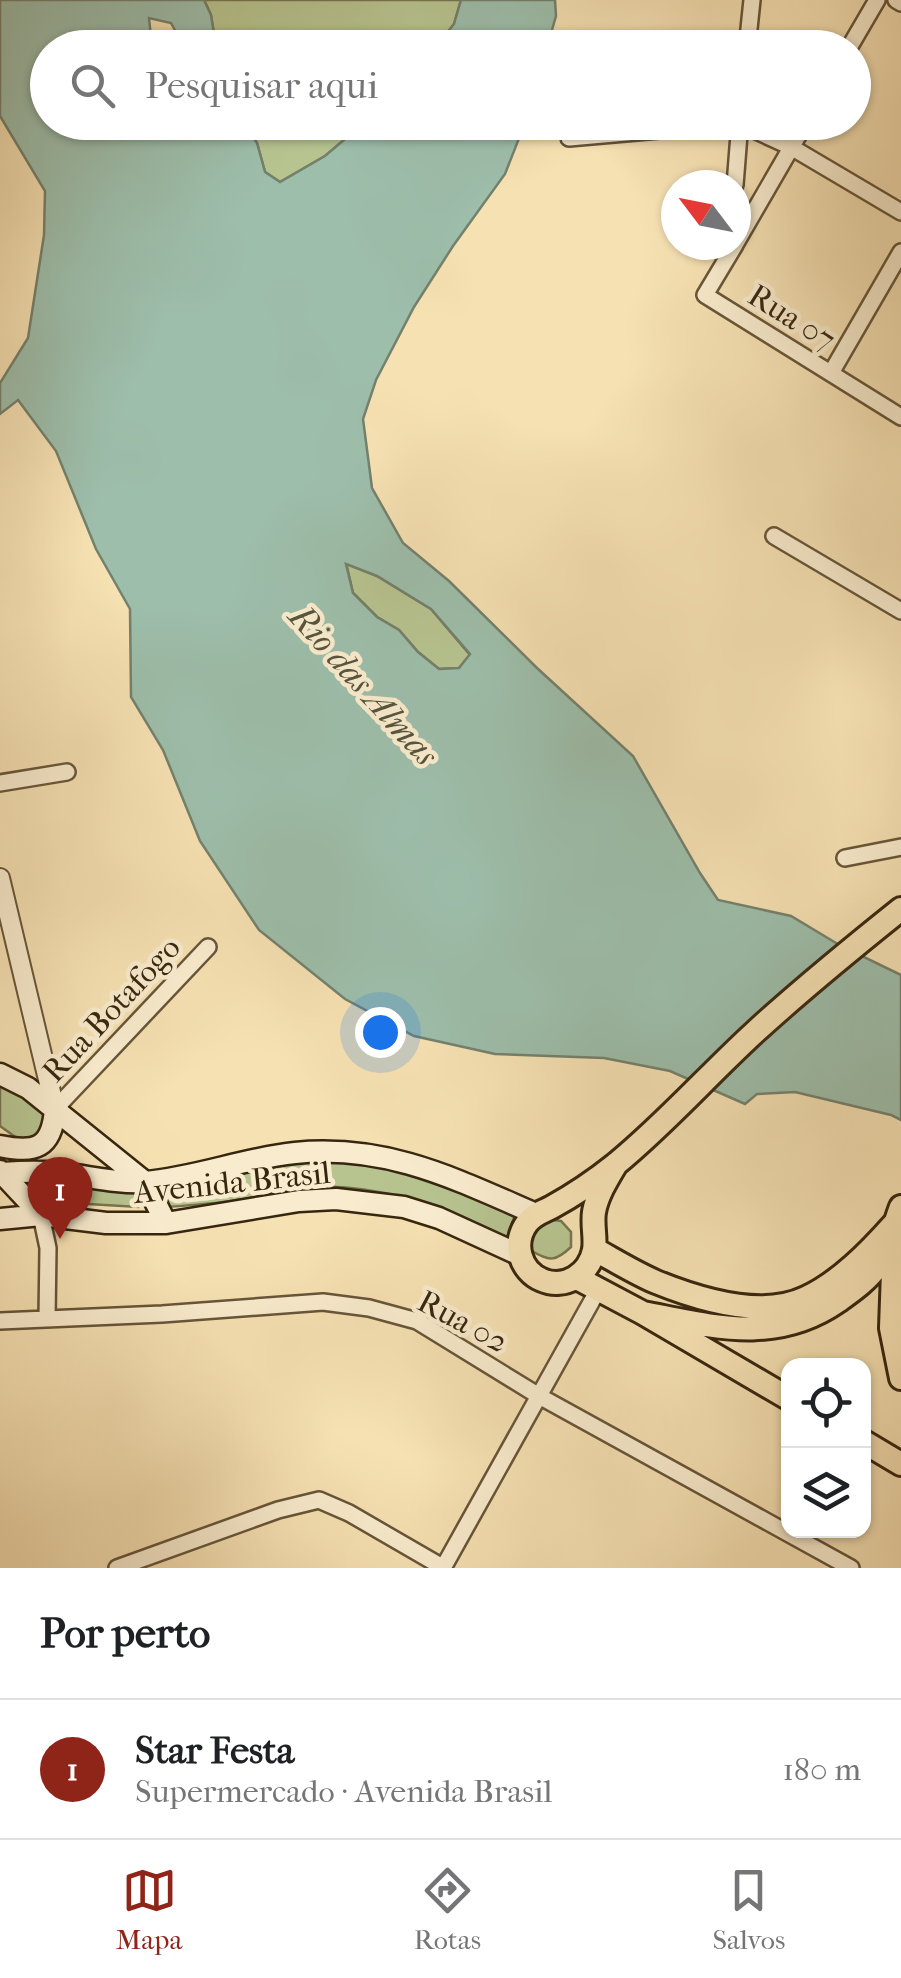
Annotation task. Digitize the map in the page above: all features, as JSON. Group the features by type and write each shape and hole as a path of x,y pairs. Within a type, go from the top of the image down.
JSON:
{"main road":[{"path":"619,1161 594,1212 589,1266 564,1283 536,1278 520,1255 525,1225 619,1161 756,1032 901,909"},
{"path":"0,1074 28,1088 145,1182 166,1223"},
{"path":"0,1146 36,1149 49,1136 55,1110"},
{"name":"Avenida Brasil","path":"0,1172 46,1172 145,1182 292,1153 334,1151 413,1163 542,1212"},
{"path":"0,1172 41,1215"},
{"name":"Avenida Brasil","path":"0,1219 41,1215 106,1223 166,1223 299,1201 336,1199 404,1207 520,1255"},
{"path":"542,1212 564,1208 578,1214 588,1225 594,1244 654,1281 723,1304 773,1306 802,1300 830,1285 875,1246 898,1216"},
{"path":"643,1313 736,1330 792,1325 818,1316 856,1289 879,1264 898,1216"},
{"path":"898,1216 891,1328 901,1378"},
{"path":"576,1278 781,1394"},
{"path":"871,1446 901,1464"}],"street":[{"path":"749,30 752,0"},
{"path":"859,30 876,0"},
{"path":"736,170 739,140"},
{"path":"776,140 901,212"},
{"path":"751,215 795,140"},
{"path":"831,373 901,252"},
{"name":"Rua 07","path":"725,260 706,295 901,417"},
{"path":"774,536 901,612"},
{"path":"0,783 67,772"},
{"path":"845,858 901,846"},
{"path":"0,878 55,1110"},
{"name":"Rua Botafogo","path":"55,1110 208,947"},
{"path":"41,1215 48,1248 47,1318"},
{"path":"117,1568 278,1510 320,1500 443,1568 598,1290"},
{"name":"Rua 02","path":"0,1320 162,1314 323,1302 369,1308 417,1322 539,1396 851,1568"}],"green space":[{"path":"204,0 461,0 450,30 213,30"},
{"path":"255,140 344,140 280,182 265,172"},
{"path":"346,563 377,576 431,609 470,655 459,668 439,669 353,593"},
{"path":"0,1081 27,1090 50,1118 45,1139 28,1146 0,1126"},
{"path":"302,1158 337,1158 420,1173 515,1215 507,1238 410,1199 333,1187 297,1188 168,1207 164,1182"},
{"path":"29,1177 138,1185 138,1207 42,1197"},
{"path":"547,1219 561,1221 571,1232 571,1247 553,1258 532,1251 534,1233"}],"water":[{"name":"Rio das Almas","path":"0,0 204,0 211,15 213,30 175,30 171,23 149,18 150,30 30,30 30,140 255,140 265,172 280,182 344,140 518,140 505,174 414,307 376,380 363,419 372,488 403,543 449,581 633,756 718,900 791,916 901,975 901,1120 795,1092 757,1094 745,1104 670,1071 604,1058 495,1054 414,1036 345,999 259,930 200,841 163,750 131,697 130,609 96,549 56,451 18,400 0,414 0,383 28,338 44,235 45,191 0,116","holes":["346,564 377,576 431,609 470,654 459,668 439,669 399,630 377,617 353,593"]},
{"path":"461,0 555,0 552,30 449,30"}],"place":[{"name":"Star Festa","path":"60,1239"}]}
